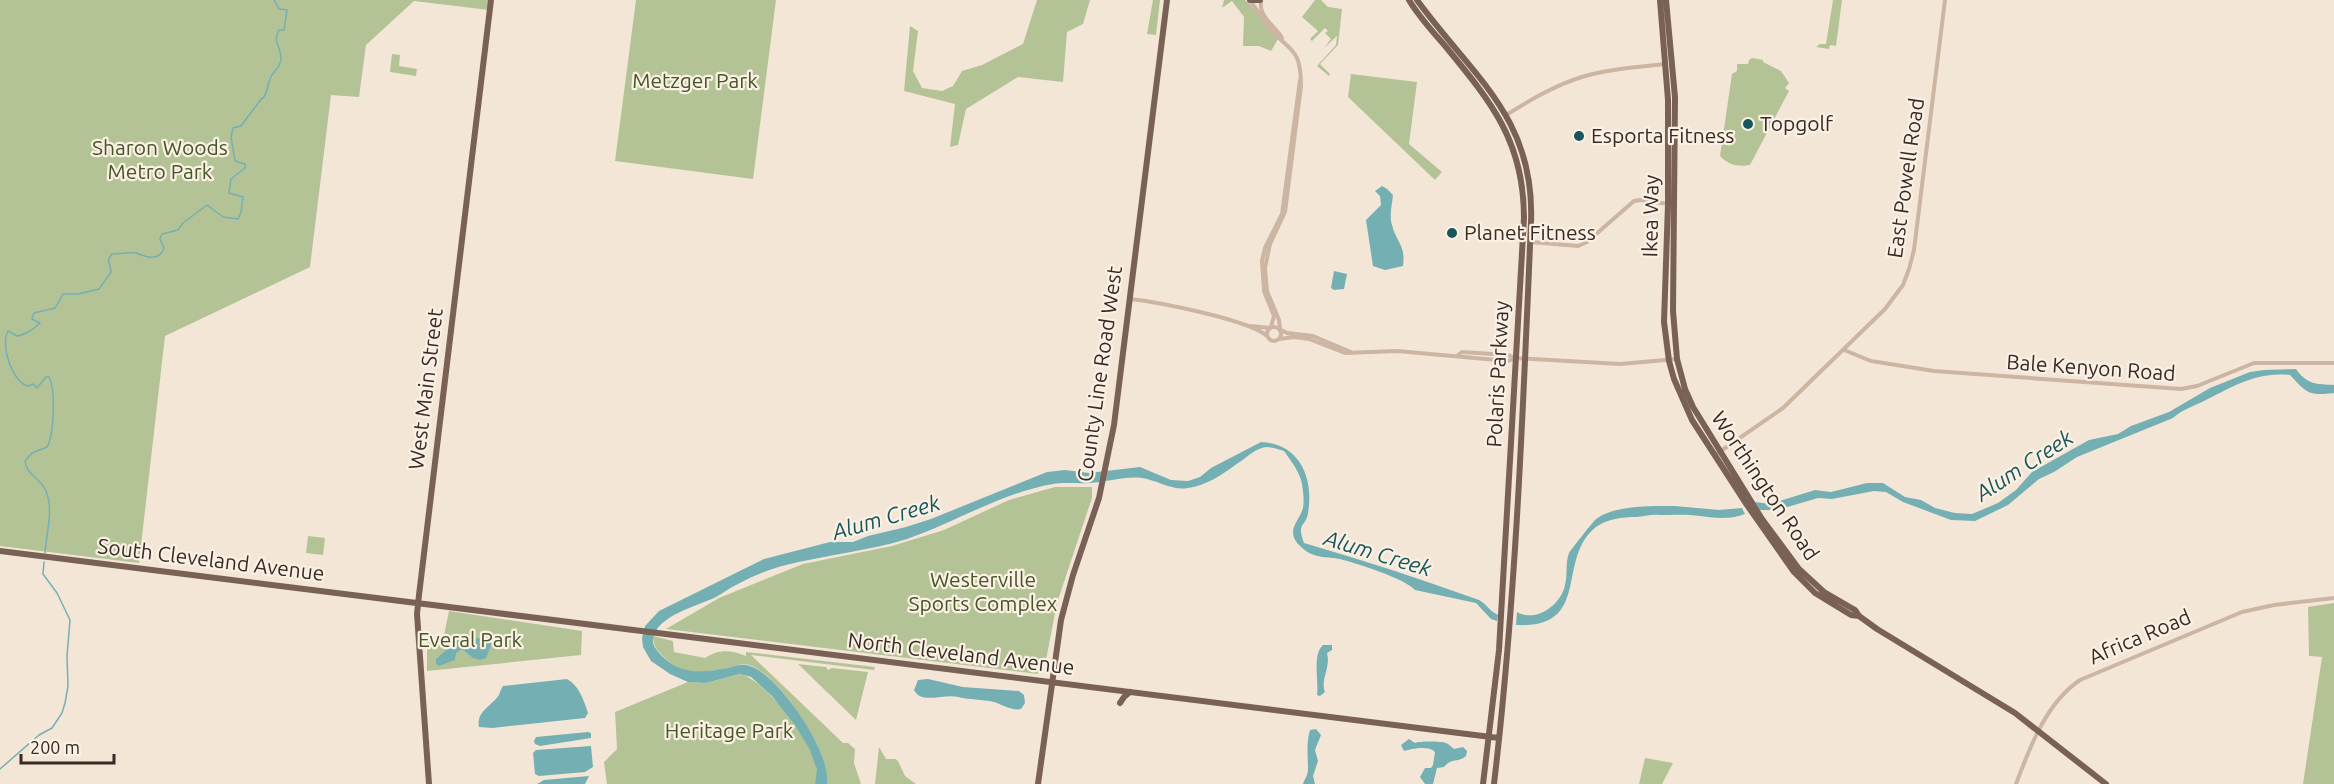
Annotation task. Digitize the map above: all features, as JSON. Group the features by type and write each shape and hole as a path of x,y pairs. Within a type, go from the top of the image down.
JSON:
{"main road":[{"name":"West Main Street","path":"429,784 418,603 491,0"},
{"name":"County Line Road West","path":"1038,784 1050,682 1063,611 1099,498 1108,459 1167,0"},
{"path":"1249,0 1255,2 1261,0"},
{"name":"Polaris Parkway","path":"1409,0 1500,118 1514,149 1521,179 1524,210 1500,628 1483,784"},
{"name":"Polaris Parkway","path":"1417,0 1486,84 1506,115 1518,140 1528,175 1531,202 1510,629 1494,784"},
{"name":"Ikea Way","path":"1660,0 1669,63"},
{"name":"Ikea Way","path":"1666,0 1673,311 1677,359"},
{"name":"Ikea Way","path":"1669,361 1664,322 1671,204"},
{"name":"Worthington Road","path":"1677,359 1685,389 1693,407 1721,451 1745,496 1784,554 1808,579 1824,592 1855,610 1859,616 2015,713 2106,784"},
{"name":"Worthington Road","path":"1669,361 1687,411 1745,496"},
{"name":"South Cleveland Avenue","path":"0,551 418,603"},
{"name":"North Cleveland Avenue","path":"418,603 1499,738"},
{"path":"1114,690 1119,696 1120,703 1130,692"}],"street":[{"path":"1249,0 1266,24 1282,39"},
{"path":"1261,0 1260,8 1264,17 1296,55 1301,76 1285,213 1270,244 1265,268 1267,291 1279,320 1279,339"},
{"name":"East Powell Road","path":"1715,455 1783,408 1844,350 1889,304 1900,289 1909,269 1945,0"},
{"path":"1506,115 1541,95 1580,77 1669,63"},
{"path":"1268,337 1267,333 1274,316 1264,291 1262,261 1282,214 1301,76"},
{"path":"1530,242 1578,246 1587,242 1634,201 1671,204"},
{"path":"1130,298 1166,303 1247,326 1262,332 1273,341 1304,338 1341,352 1392,351 1508,361 1515,358 1620,364 1677,359"},
{"path":"1247,326 1271,327 1287,333 1313,336 1355,353"},
{"name":"Bale Kenyon Road","path":"1844,350 1871,361 1934,371 2181,389 2198,386 2251,363 2334,363"},
{"name":"Africa Road","path":"2016,784 2038,731 2069,688 2097,672 2242,612 2274,605 2334,598"}],"green space":[{"name":"Sharon Woods Metro Park","path":"0,0 491,0 489,10 414,1 366,45 359,97 331,95 310,267 165,336 139,563 0,546"},
{"name":"Metzger Park","path":"636,0 776,0 753,179 615,161"},
{"path":"1037,0 1090,0 1083,24 1067,32 1063,82 1018,77 966,109 958,145 950,147 955,104 904,91 910,26 918,31 913,71 922,88 942,91 953,86 962,71 982,65 1023,44"},
{"path":"1153,0 1160,0 1156,35 1147,34"},
{"path":"1224,0 1245,0 1250,4 1278,39 1271,51 1259,46 1243,46 1244,17 1232,1 1222,8"},
{"path":"1315,0 1321,0 1328,7 1342,9 1338,45 1320,64 1330,74 1329,76 1317,66 1336,45 1337,36 1324,48 1331,39 1325,33 1328,31 1325,28 1312,41 1310,39 1318,31 1302,17"},
{"path":"1833,0 1842,0 1836,46 1830,45 1829,49 1816,47 1826,44"},
{"path":"392,54 400,55 399,66 417,69 416,76 390,72"},
{"name":"Topgolf","path":"1752,58 1763,60 1781,71 1789,83 1785,88 1789,91 1750,165 1737,165 1720,156 1732,74 1737,71 1737,64 1748,64"},
{"path":"1351,74 1417,82 1409,144 1442,172 1435,180 1348,97"},
{"name":"Westerville Sports Complex","path":"1055,487 1092,487 1092,498 1057,603 1046,660 1041,661 1038,674 666,629 719,598 803,564 892,546 944,530 1009,500"},
{"path":"308,536 325,538 323,555 306,553"},
{"path":"2334,603 2334,784 2303,784 2322,657 2309,656 2308,607"},
{"name":"Everal Park","path":"449,611 582,631 581,655 427,671 427,641 443,640"},
{"path":"653,636 673,641 674,652 705,658 725,651 746,656 746,652 875,667 874,670 751,655 843,743 848,743 855,749 854,763 861,784 827,784 821,754 801,716 788,698 761,671 744,664 701,672 685,670 677,667 659,652"},
{"path":"798,664 826,667 828,670 832,668 868,672 856,720"},
{"name":"Heritage Park","path":"741,674 763,688 788,714 808,744 814,758 817,772 815,784 607,784 604,762 617,749 615,712 688,682 706,683"},
{"path":"879,747 886,759 898,761 905,776 916,784 875,784"},
{"path":"1645,758 1673,763 1662,784 1639,784"}],"water":[{"path":"1382,186 1393,195 1391,222 1404,259 1403,266 1385,270 1373,266 1366,220 1381,205 1380,196 1375,191"},
{"path":"1334,271 1347,274 1344,289 1331,288"},
{"path":"2296,369 2308,381 2334,385 2334,393 2309,392 2290,375 2266,375 2244,381 2173,418 2077,457 2039,479 2008,505 1975,521 1951,520 1903,502 1886,492 1874,491 1832,499 1818,498 1777,510 1760,510 1755,502 1770,504 1815,490 1831,492 1867,483 1883,483 1905,497 1921,500 1935,508 1972,514 1998,503 2016,490 2032,472 2089,440 2118,434 2131,426 2169,412 2210,388 2250,372"},
{"path":"1261,442 1286,449 1295,456 1306,476 1309,500 1307,518 1301,528 1304,543 1479,600 1498,615 1497,621 1491,619 1476,603 1415,590 1402,581 1380,572 1340,559 1318,556 1303,549 1293,535 1303,505 1301,480 1284,451 1266,447 1255,451 1214,479 1188,488 1170,487 1148,479 1122,478 1090,483 1058,483 1034,488 907,539 768,571 678,613 661,624 656,631 653,644 668,662 692,671 718,670 747,665 762,672 775,684 812,735 826,770 827,784 815,784 817,770 810,750 795,725 772,696 751,677 740,674 706,683 688,682 670,674 651,661 643,647 642,638 645,626 659,611 764,559 830,542 853,542 906,527 1047,472 1065,470 1089,473 1140,467 1171,480 1188,481 1200,477 1211,468"},
{"path":"1675,506 1719,510 1742,508 1745,514 1722,518 1653,515 1621,518 1600,524 1584,541 1577,556 1570,589 1564,604 1555,616 1540,623 1516,625 1517,612 1524,615 1539,614 1547,610 1558,599 1565,585 1569,553 1595,520 1602,515 1622,509"},
{"path":"466,636 492,643 486,658 480,660 473,658 462,649 456,653 455,660 439,666 436,664 436,659 461,637"},
{"path":"1323,645 1332,645 1332,650 1327,653 1325,692 1320,696 1317,695 1317,661"},
{"path":"567,679 575,685 583,699 588,713 585,718 492,728 479,727 482,713 496,699 503,686"},
{"path":"928,679 963,687 1019,691 1024,695 1025,703 1021,709 1018,709 994,702 953,696 922,697 914,690 918,680"},
{"path":"1316,729 1321,735 1315,750 1318,761 1313,776 1315,784 1303,784 1308,772 1310,730"},
{"path":"591,733 591,738 540,746 534,741 536,737"},
{"path":"1409,739 1415,743 1444,742 1454,749 1463,747 1467,751 1466,756 1437,768 1433,784 1425,784 1420,777 1425,768 1431,768 1433,765 1435,752 1424,748 1404,751 1401,745"},
{"path":"591,746 593,767 585,772 539,776 535,774 533,753 536,750"},
{"path":"589,776 585,784 537,784 544,780"}],"waterway":[{"path":"263,98 271,76 281,61 276,38 279,30 284,30 287,10 279,9 274,0"},
{"path":"45,553 49,514 48,498 44,487 28,470 25,461 32,453 47,447 51,433 53,392 49,377 46,377 37,388 33,384 28,386 17,378 7,354 8,331 17,336 33,329 40,323 32,319 34,313 55,308 63,294 78,294 99,289 111,272 109,261 112,254 134,253 156,257 164,248 160,239 162,234 178,230 183,223 207,205 223,217 238,219 243,197 229,193 231,179 245,168 245,164 235,161 231,137 233,128 241,126 262,98"},
{"path":"0,769 39,735 52,728 62,713 65,703 68,686 67,656 70,620 57,593 43,574 44,562"}],"place":[{"name":"Topgolf","path":"1748,124"},
{"name":"Esporta Fitness","path":"1579,136"},
{"name":"Planet Fitness","path":"1452,233"}],"water label":[{"name":"Alum Creek","path":"2024,465"},
{"name":"Alum Creek","path":"886,517"},
{"name":"Alum Creek","path":"1378,553"}]}
